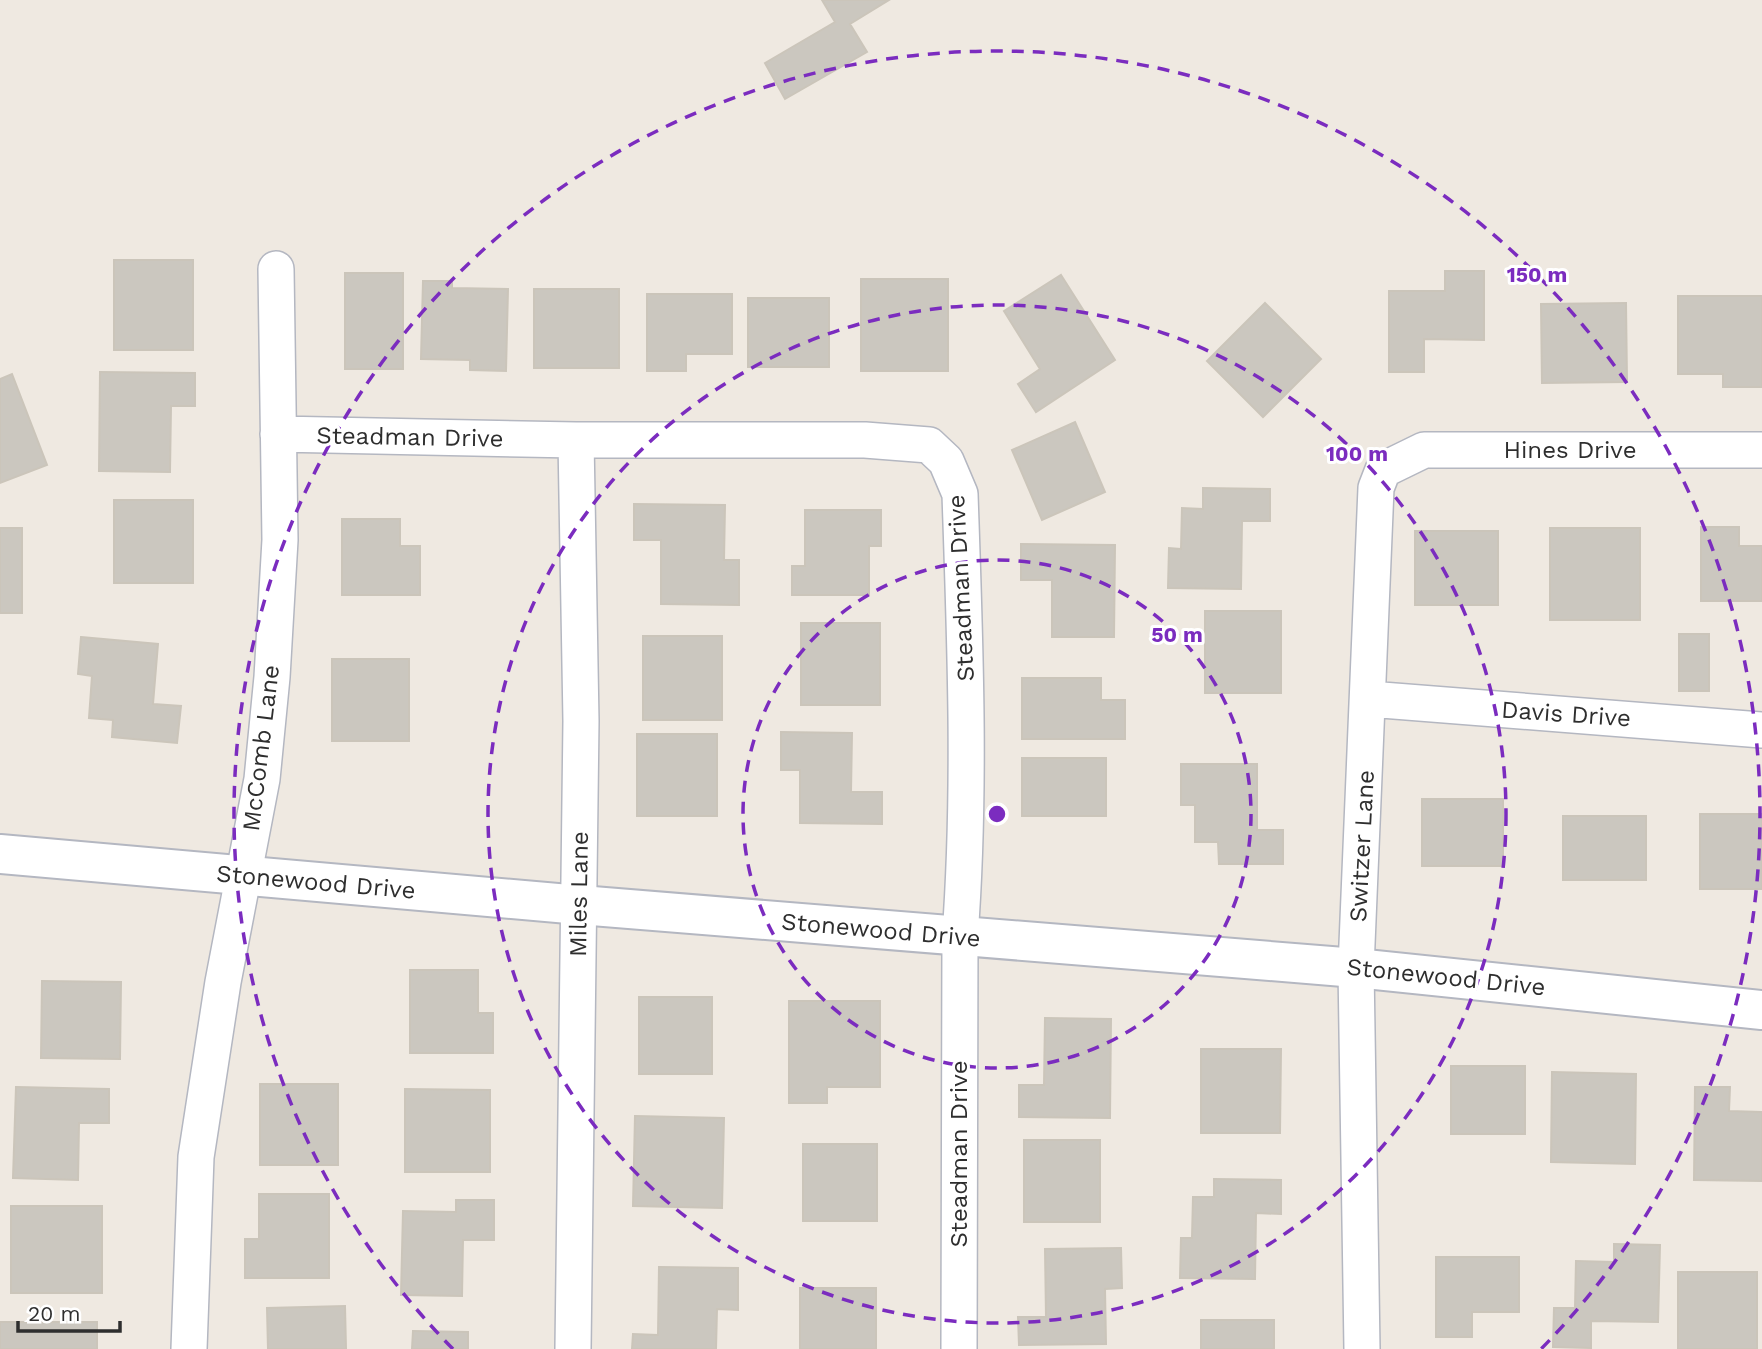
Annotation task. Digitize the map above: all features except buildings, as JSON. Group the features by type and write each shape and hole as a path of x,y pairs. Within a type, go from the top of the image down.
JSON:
{"street":[{"name":"McComb Lane","path":"189,1349 196,1157 223,982 262,779 272,677 280,540 276,270"},
{"name":"Steadman Drive","path":"278,434 576,440 865,440 929,445 946,461 960,494 966,676 965,868 960,936 959,1349"},
{"name":"Miles Lane","path":"573,1349 581,721 576,440"},
{"name":"Hines Drive","path":"1383,470 1424,450 1762,450"},
{"name":"Switzer Lane","path":"1362,1349 1356,968 1377,488 1383,470"},
{"name":"Davis Drive","path":"1369,699 1762,730"},
{"name":"Stonewood Drive","path":"0,854 580,905 1356,968 1762,1010"}]}
